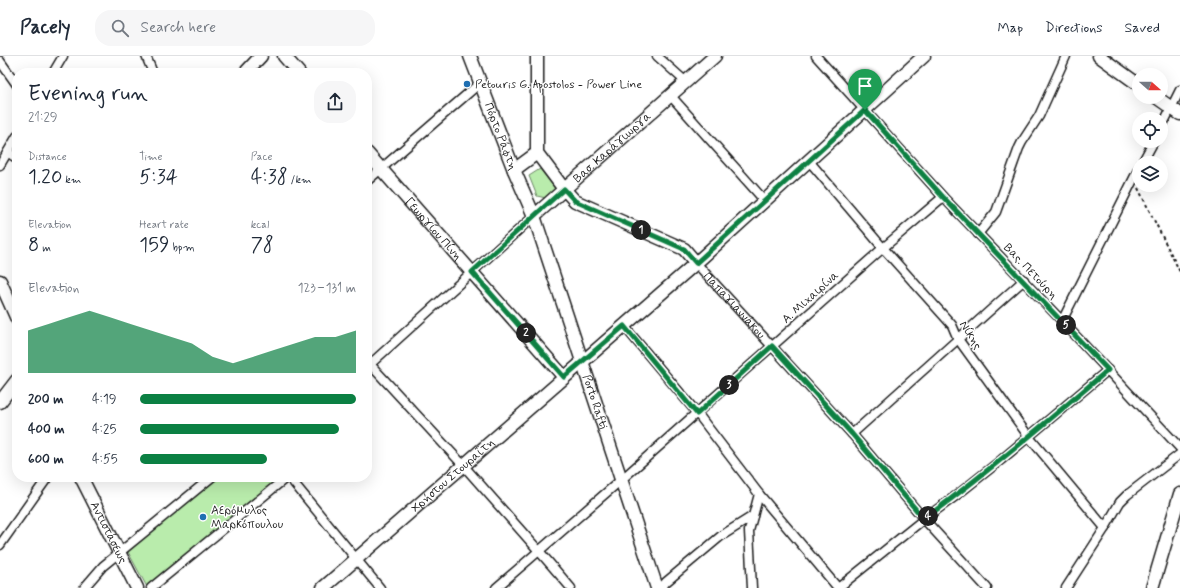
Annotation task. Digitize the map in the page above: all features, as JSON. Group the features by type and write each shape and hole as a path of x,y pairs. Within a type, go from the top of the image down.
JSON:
{"main road":[{"path":"250,68 261,56"},
{"path":"284,56 295,68"},
{"name":"Πόρτο Ράφτη","path":"470,56 514,170 534,216"},
{"path":"514,170 537,153 537,56"},
{"name":"Βασ. Καράγιωργα","path":"534,216 715,56"},
{"name":"Χρήστου Στουραΐτη","path":"323,588 696,263 924,56"},
{"path":"1099,56 1132,80"},
{"path":"1166,104 1176,111"},
{"name":"Παπαγιαννάκου","path":"537,153 575,201 684,249 696,263"},
{"name":"Γεωργίου Πίνη","path":"372,159 564,377"},
{"name":"Porto Rafti","path":"534,216 657,588"},
{"path":"0,281 12,308"},
{"path":"0,402 12,386"},
{"name":"Αντιστάσεως","path":"83,482 137,588"},
{"path":"1152,588 1180,494"}],"street":[{"path":"56,68 63,56"},
{"path":"146,56 151,68"},
{"path":"658,56 686,82"},
{"path":"816,56 865,110"},
{"path":"978,234 996,212 1019,148 1039,116 1066,56"},
{"path":"0,61 12,78"},
{"path":"372,176 480,83"},
{"path":"1168,120 1176,111 1180,90"},
{"path":"670,95 765,201"},
{"name":"Βας. Πετούρη","path":"865,110 943,197 1024,280 1180,448"},
{"path":"0,165 12,145"},
{"path":"8,152 12,155"},
{"name":"Νίκης","path":"808,161 952,325 958,339 1029,437 1105,528"},
{"path":"1062,321 1132,180"},
{"name":"Α. Μιχαιρίνα","path":"496,588 622,480 883,248 943,197"},
{"name":"Βασ. Καράγιωργα","path":"372,360 534,216"},
{"name":"Παπαγιαννάκου","path":"696,263 852,434 924,519 986,588"},
{"path":"852,434 1024,280"},
{"path":"624,326 697,414 759,494 838,588 1029,437 1108,370"},
{"path":"372,368 463,465 571,588"},
{"path":"1066,588 1120,502 1180,454"},
{"path":"0,545 44,482"},
{"path":"84,588 103,566 206,482"},
{"path":"151,588 282,482"},
{"path":"292,482 380,588"},
{"path":"752,588 749,531 759,494"},
{"path":"660,588 721,536 754,516"}],"path":[{"path":"1140,192 1180,272"}],"green space":[{"path":"540,169 556,190 546,198 537,196 529,176"},
{"path":"212,482 275,482 147,587 127,550"}],"place":[{"name":"Petouris G. Apostolos - Power Line","path":"467,84"},
{"name":"Αερόμυλος Μαρκόπουλου","path":"203,517"}],"route":[{"path":"865,110 943,197 1024,280 1108,370 1001,460 924,519 852,434 772,346 697,414 624,326 564,377 472,272 564,189 575,201 684,249 696,263 865,110"}]}
